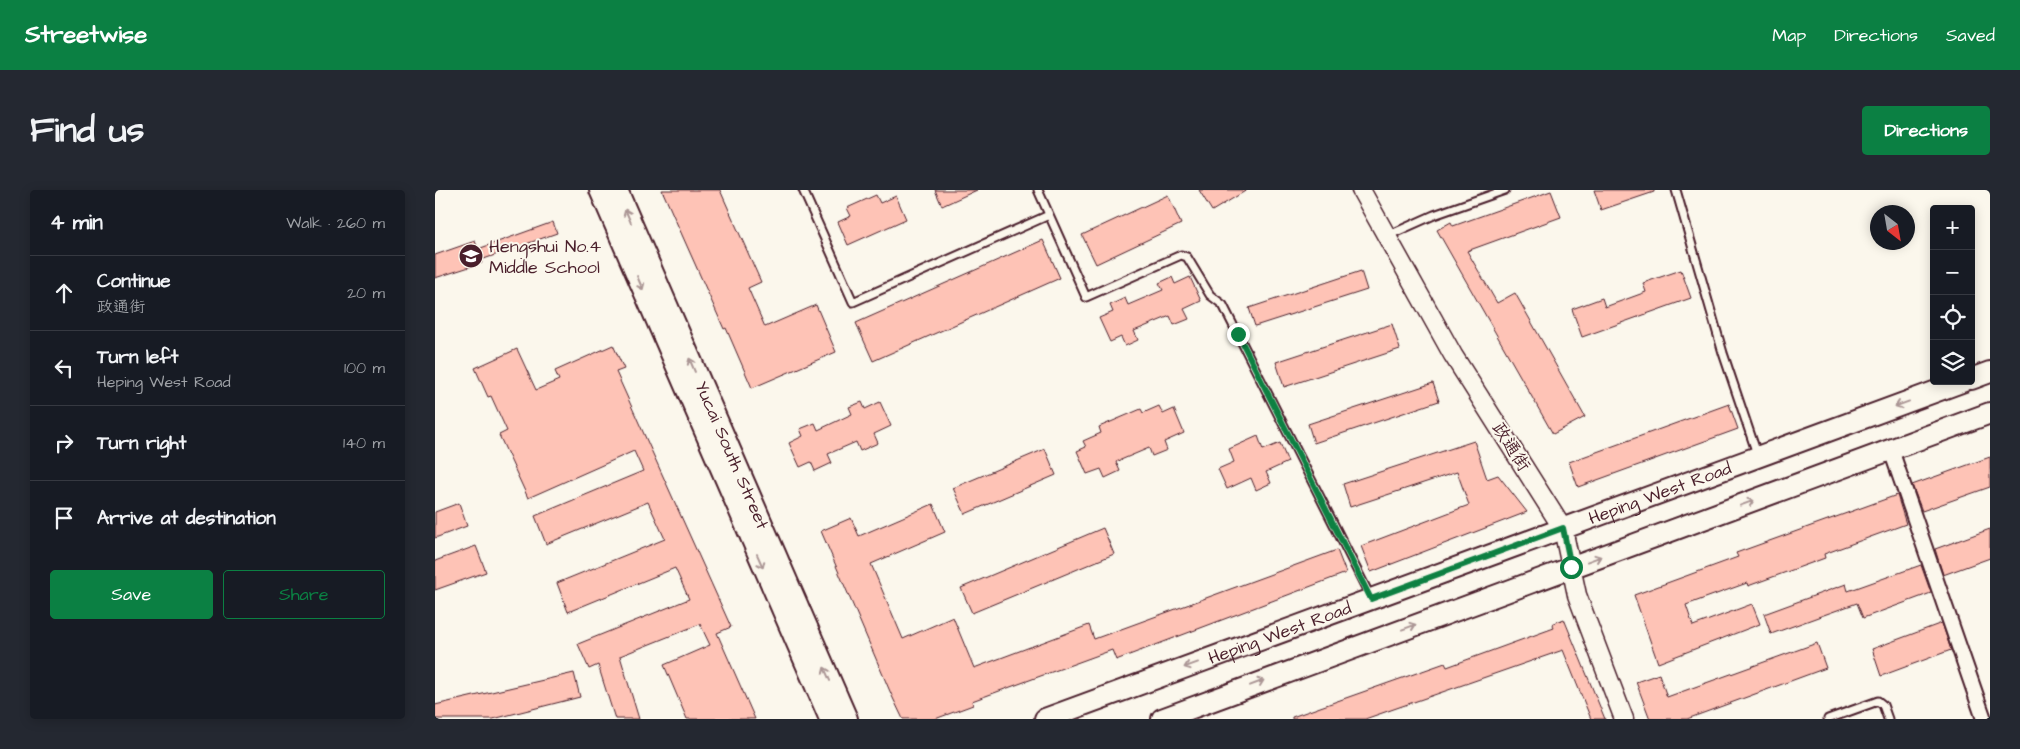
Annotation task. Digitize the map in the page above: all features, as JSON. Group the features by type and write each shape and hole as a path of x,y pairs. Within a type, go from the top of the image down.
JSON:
{"main road":[{"name":"Yucai South Street","path":"600,190 830,719"},
{"name":"Yucai South Street","path":"617,190 847,719"},
{"path":"1975,377 1990,372"},
{"name":"Heping West Road","path":"1045,719 1953,385"},
{"path":"1162,719 1990,413"}],"street":[{"name":"政通街","path":"1361,190 1453,355 1563,528 1577,595 1623,719"},
{"path":"1891,450 1984,719"}],"lane":[{"path":"803,190 853,302 1049,215"},
{"path":"1038,190 1085,297 1181,254 1187,257 1210,295 1223,305 1371,599"},
{"path":"1387,236 1434,215 1505,190"},
{"path":"1676,190 1723,353 1758,457"},
{"path":"1828,719 1878,702 1883,705 1887,719"}],"building":[{"path":"662,190 720,190 761,282 748,288 765,327 816,305 836,352 752,388"},
{"path":"935,190 977,190 942,206"},
{"path":"1199,190 1247,190 1212,211"},
{"path":"1594,190 1654,190 1654,192 1601,210"},
{"path":"1551,191 1561,217 1467,251 1497,303 1515,293 1585,417 1553,434 1437,230 1451,222 1453,226"},
{"path":"876,195 880,203 896,196 906,219 848,245 838,222 851,216 847,208"},
{"path":"1168,195 1181,224 1096,264 1082,235"},
{"path":"553,222 557,233 481,260 482,263 435,278 435,255 475,241 478,249"},
{"path":"1043,240 1060,278 873,361 856,323"},
{"path":"1681,270 1691,298 1582,337 1572,309 1602,298 1605,307 1646,292 1643,283"},
{"path":"1361,271 1367,290 1255,326 1249,308"},
{"path":"1172,277 1175,284 1190,277 1201,301 1184,309 1189,319 1174,325 1170,316 1134,331 1138,340 1125,346 1121,337 1110,342 1099,318 1113,312 1110,305 1125,298 1128,305 1163,290 1159,283"},
{"path":"1392,324 1400,349 1284,387 1276,362"},
{"path":"613,345 624,369 616,372 731,627 717,633 755,719 687,719 664,665 710,645 700,624 620,656 639,719 615,719 598,665 589,669 578,644 689,599 675,568 568,612 557,583 665,539 648,502 546,544 535,516 643,471 634,451 528,498 499,435 507,431 491,396 488,397 475,368 517,349 536,390 559,380 555,371"},
{"path":"1433,383 1439,401 1314,443 1308,424"},
{"path":"862,402 865,409 880,402 891,426 874,434 878,443 860,451 856,442 828,454 832,463 815,471 811,462 800,467 789,443 803,436 800,429 815,423 818,430 852,414 849,407"},
{"path":"1729,404 1738,429 1578,487 1569,462"},
{"path":"1159,406 1163,414 1174,409 1184,433 1164,442 1167,450 1152,456 1149,448 1116,462 1120,471 1105,478 1101,469 1087,474 1077,451 1086,447 1083,441 1101,433 1099,427 1141,409 1143,413"},
{"path":"1258,436 1263,450 1280,443 1288,462 1266,472 1271,483 1256,490 1251,478 1227,489 1218,469 1234,462 1229,449"},
{"path":"1474,441 1487,479 1498,475 1527,512 1371,572 1361,546 1469,505 1457,472 1350,507 1343,484"},
{"path":"1045,449 1056,475 965,514 953,488"},
{"path":"1990,457 1990,487 1922,511 1912,485"},
{"path":"1897,495 1906,524 1824,554 1825,558 1748,586 1747,583 1686,605 1693,626 1752,604 1760,624 1658,663 1634,595 1738,557 1736,553"},
{"path":"459,503 467,526 435,538 435,512"},
{"path":"933,504 945,532 871,564 903,639 953,617 974,668 1089,625 1094,639 1337,550 1346,573 1116,660 1112,650 972,701 973,705 935,719 903,719 821,531 851,518 859,536"},
{"path":"1103,528 1114,554 972,613 961,588"},
{"path":"1990,529 1990,558 1943,575 1935,549"},
{"path":"476,546 486,572 435,590 435,561"},
{"path":"1921,565 1931,593 1863,618 1857,603 1771,634 1764,614 1846,584 1848,591"},
{"path":"1564,619 1605,719 1591,719 1563,650 1365,719 1292,719 1292,717 1445,663 1447,667 1554,628 1552,624"},
{"path":"1942,623 1951,650 1881,676 1872,649"},
{"path":"1817,643 1826,668 1687,719 1650,719 1636,682 1659,674 1667,697"},
{"path":"574,673 580,697 493,719 435,719 435,705"}],"place":[{"name":"Hengshui No.4 Middle School","path":"471,256"}],"route":[{"path":"1238,334 1371,599 1563,528 1571,567"}]}
